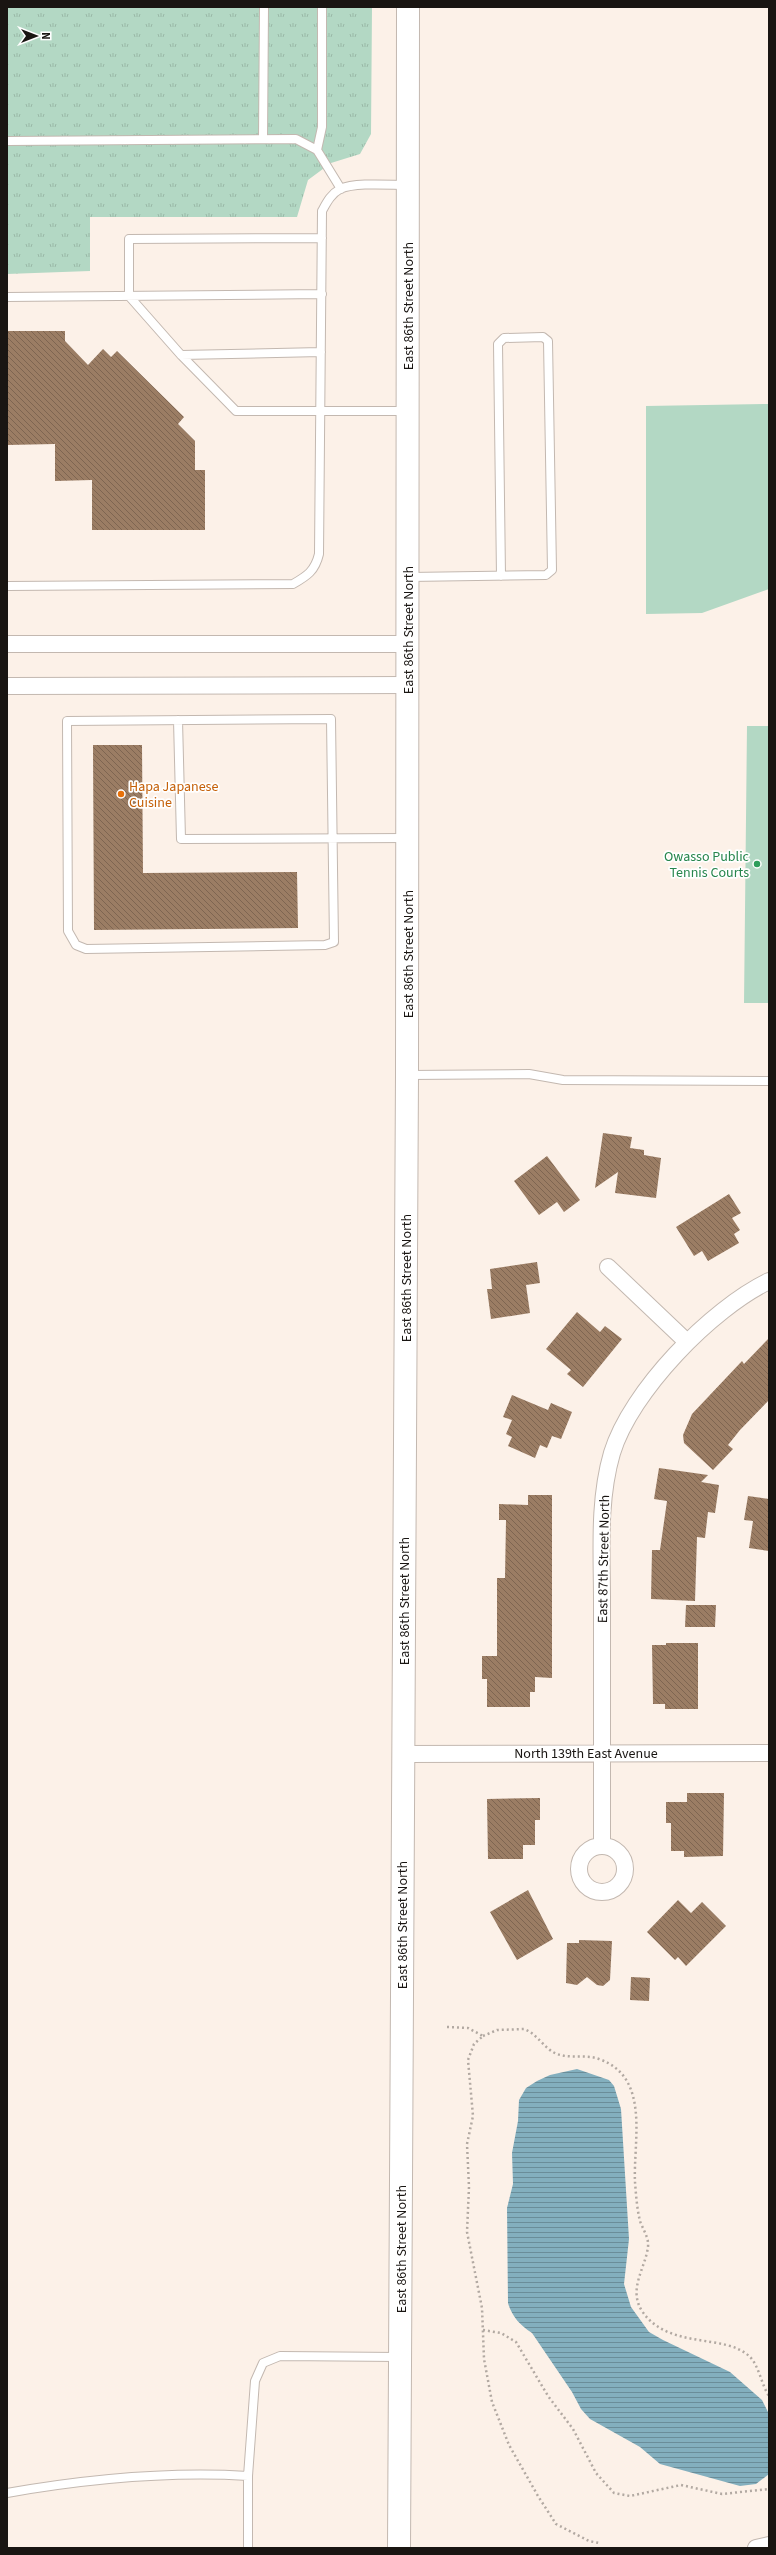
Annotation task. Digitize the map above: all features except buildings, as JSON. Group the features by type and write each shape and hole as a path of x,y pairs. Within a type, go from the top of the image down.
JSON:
{"main road":[{"name":"East 86th Street North","path":"399,2548 408,1075 408,7"}],"street":[{"path":"7,644 408,644"},
{"path":"7,686 408,685"},
{"path":"608,1267 687,1342"},
{"name":"East 87th Street North","path":"602,1845 602,1510 612,1452 631,1413 644,1394 687,1342 724,1310 769,1281"},
{"name":"North 139th East Avenue","path":"403,1754 769,1754"},
{"path":"756,2548 769,2544"}],"lane":[{"path":"263,139 264,7"},
{"path":"317,150 322,127 322,7"},
{"path":"7,141 296,139 317,150 340,189"},
{"path":"7,586 293,584 308,575 316,566 319,554 322,211 328,198 340,189 356,186 408,185"},
{"path":"322,238 129,239 129,296 181,355 236,411 408,411"},
{"path":"7,297 322,294"},
{"path":"408,577 501,576 546,575 552,570 548,341 543,337 504,338 498,344 501,576"},
{"path":"181,355 321,352"},
{"path":"331,719 334,840 334,942 325,946 86,950 76,946 68,931 67,721 331,719"},
{"path":"178,720 181,839 334,840 408,838"},
{"path":"408,1075 529,1074 563,1080 769,1080"},
{"path":"248,2548 248,2476 255,2381 263,2363 280,2356 400,2356"},
{"path":"7,2493 57,2484 135,2476 176,2474 248,2476"}],"path":[{"path":"447,2027 468,2028 483,2036"},
{"path":"599,2543 589,2541 556,2524 509,2445 492,2402 484,2359 483,2330 478,2287 468,2245 469,2187 467,2144 473,2116 468,2060 474,2044 483,2036 497,2030 524,2029 532,2032 554,2052 568,2056 595,2057 606,2061 623,2074 633,2095 637,2138 636,2193 640,2220 648,2242 637,2285 638,2303 645,2315 669,2332 691,2340 718,2344 746,2354 753,2362 769,2396"},
{"path":"483,2330 501,2333 516,2342 548,2396 573,2429 596,2474 614,2493 630,2496 681,2485 717,2493 769,2489"}],"green space":[{"path":"7,7 372,7 371,134 360,154 331,163 308,180 297,217 90,217 90,271 7,274"},
{"path":"769,404 769,589 702,613 646,614 646,406"},
{"name":"Owasso Public Tennis Courts","path":"747,726 769,726 769,1003 744,1003"}],"water":[{"path":"577,2069 609,2080 614,2086 621,2109 629,2239 624,2284 631,2307 649,2332 730,2372 762,2400 769,2414 769,2474 756,2484 740,2486 660,2464 640,2447 590,2419 581,2409 572,2392 532,2333 517,2321 512,2313 508,2303 507,2208 513,2184 512,2153 518,2121 519,2100 526,2088 537,2081 550,2075"}],"place":[{"name":"Hapa Japanese Cuisine","path":"121,794"},
{"name":"Owasso Public Tennis Courts","path":"757,864"}]}
